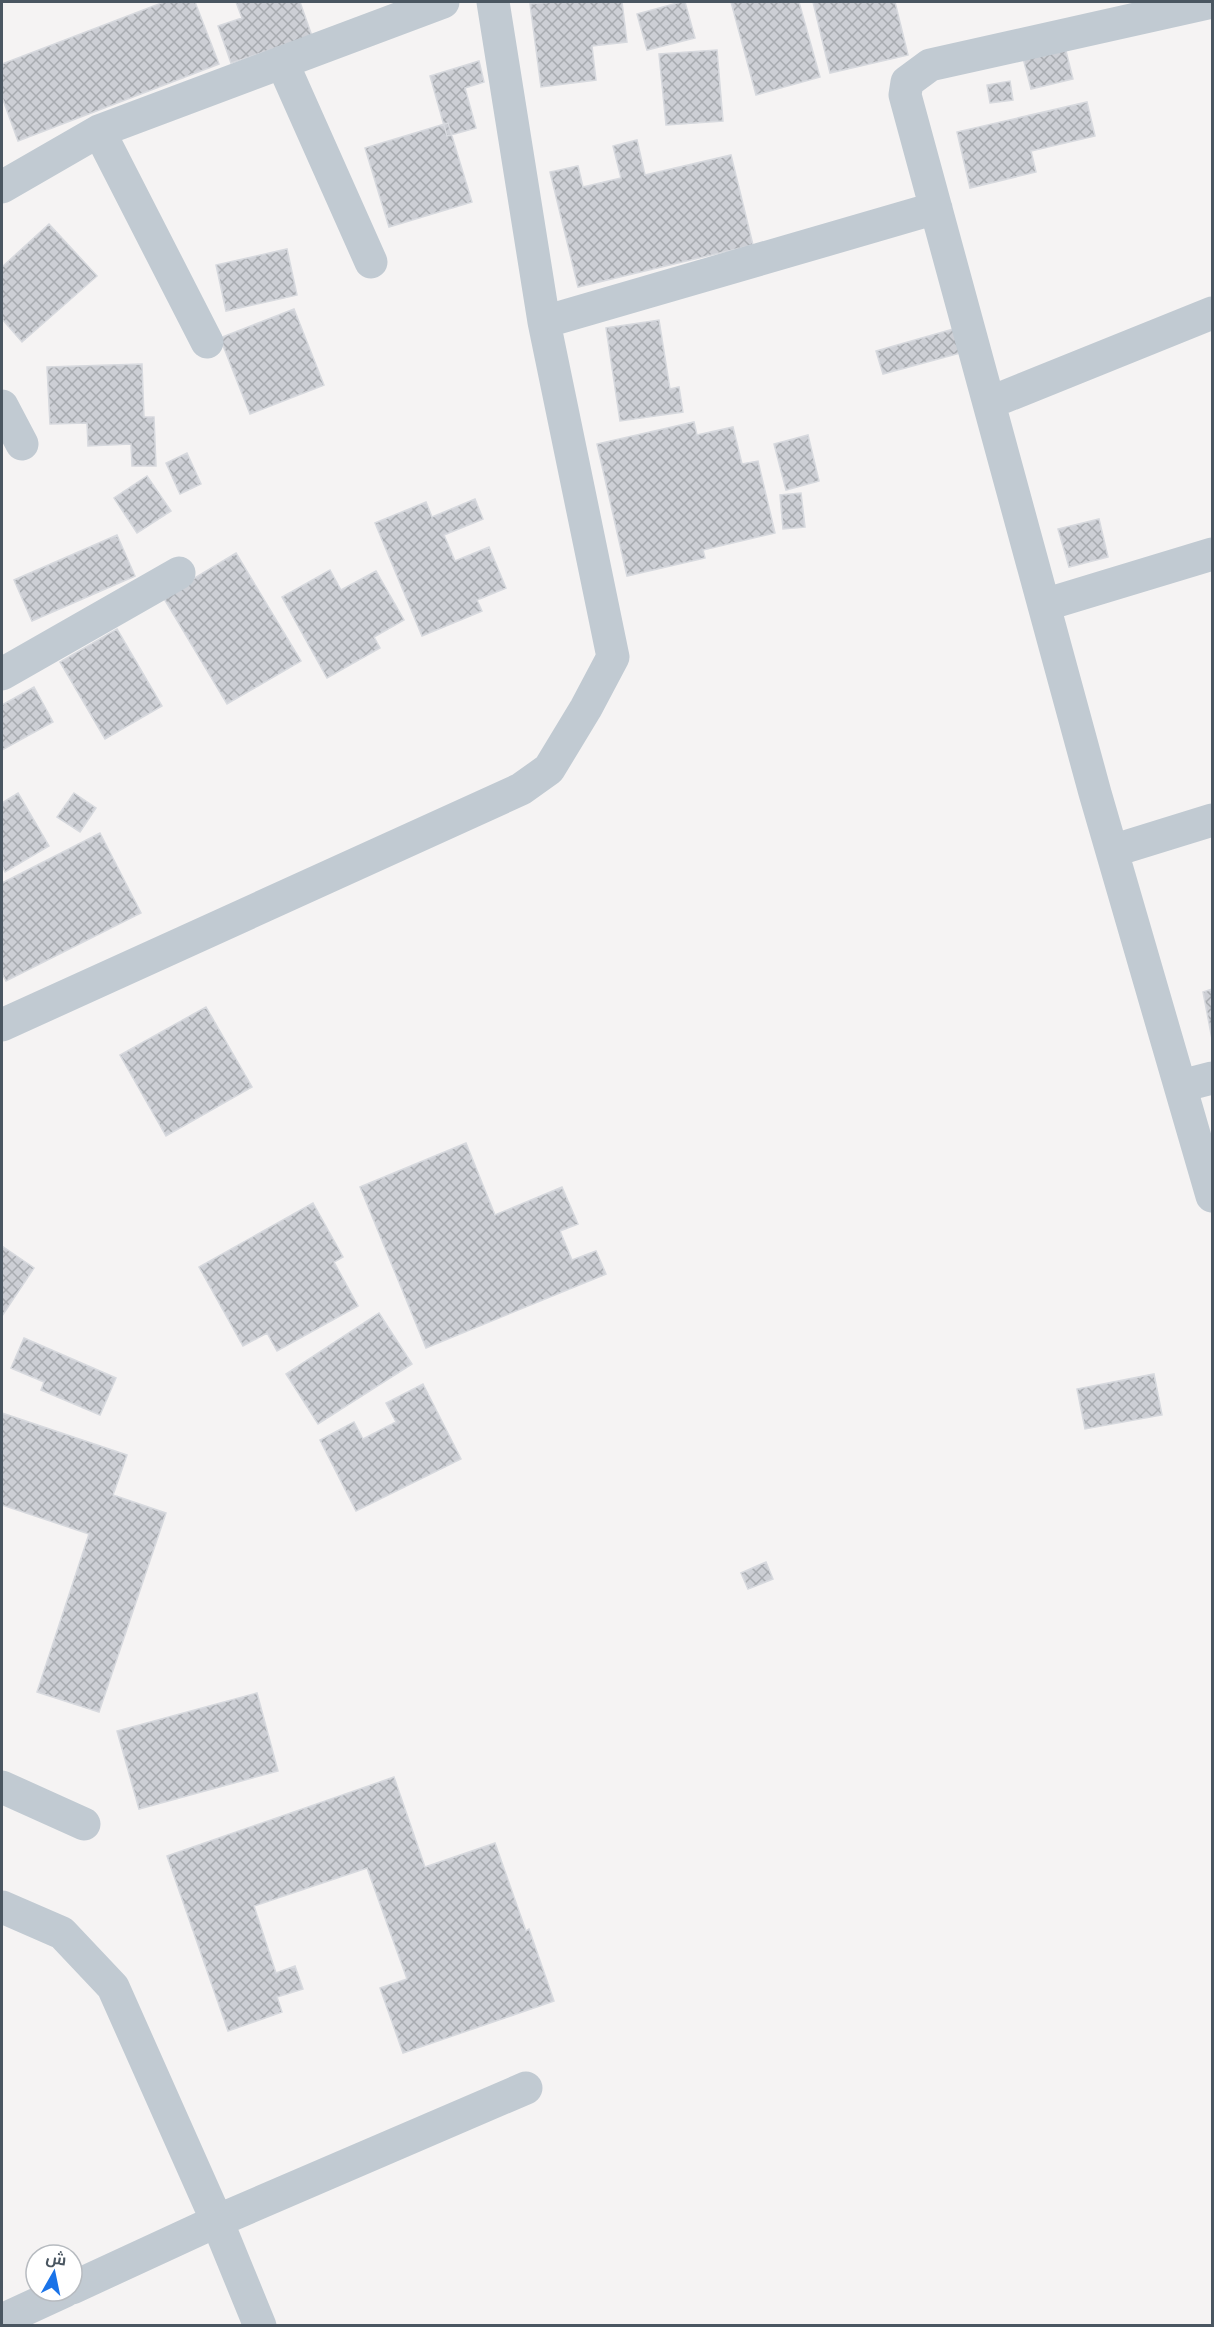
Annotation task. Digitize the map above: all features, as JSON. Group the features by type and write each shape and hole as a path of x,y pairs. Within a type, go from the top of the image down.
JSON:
{"street":[{"path":"4,179 99,131 443,2"},
{"path":"2,1025 521,789 549,769 586,708 613,657 544,322 493,2"},
{"path":"1212,2 1148,9 930,65 907,82 905,95 1112,850 1212,1196"},
{"path":"282,62 371,262"},
{"path":"99,131 207,342"},
{"path":"544,322 936,208"},
{"path":"989,403 1212,313"},
{"path":"2,406 22,444"},
{"path":"1044,605 1212,554"},
{"path":"2,674 179,573"},
{"path":"1112,850 1212,820"},
{"path":"1181,1086 1212,1078"},
{"path":"2,1787 84,1824"},
{"path":"2,1907 62,1933 112,1987 217,2221 260,2325"},
{"path":"84,2282 217,2221 526,2088"},
{"path":"2,2320 39,2303"}],"building":[{"path":"164,2 195,2 219,64 18,141 2,97 2,64"},
{"path":"236,2 300,2 312,36 231,63 218,26 242,18"},
{"path":"622,2 627,42 592,46 596,80 541,87 530,4"},
{"path":"685,2 695,38 647,50 637,14"},
{"path":"731,2 799,2 820,77 756,95"},
{"path":"813,2 895,2 908,55 830,73"},
{"path":"1065,47 1073,79 1031,89 1023,58"},
{"path":"717,50 723,121 666,125 659,54"},
{"path":"479,61 484,82 465,88 476,128 447,136 430,76"},
{"path":"1010,81 1013,100 990,103 987,85"},
{"path":"1087,102 1095,136 1031,151 1036,172 970,188 957,132"},
{"path":"448,123 472,202 389,227 365,148"},
{"path":"637,140 645,175 731,155 753,245 578,287 550,172 578,166 583,187 621,178 613,146"},
{"path":"49,224 97,276 22,342 2,319 2,267"},
{"path":"287,249 297,295 226,311 216,265"},
{"path":"294,309 324,385 250,414 220,338"},
{"path":"659,320 670,389 679,387 683,412 620,421 606,328"},
{"path":"957,328 964,352 883,374 876,351"},
{"path":"142,364 144,417 154,417 156,466 132,466 131,444 88,446 87,423 50,424 47,367"},
{"path":"694,422 697,435 733,427 742,464 758,461 775,533 703,550 705,558 627,576 597,444"},
{"path":"808,435 819,481 786,490 774,444"},
{"path":"187,453 201,484 180,494 166,463"},
{"path":"147,476 171,511 137,533 114,498"},
{"path":"801,493 805,527 783,529 780,495"},
{"path":"475,499 483,519 444,535 455,561 489,547 506,588 477,600 482,611 422,636 375,523 426,502 432,517"},
{"path":"1099,519 1108,557 1069,567 1058,529"},
{"path":"117,535 135,576 32,621 14,580"},
{"path":"236,553 301,661 227,704 163,597"},
{"path":"330,570 341,590 376,571 404,620 374,637 380,648 327,678 282,597"},
{"path":"117,629 162,706 105,739 60,662"},
{"path":"34,687 53,722 2,750 2,705"},
{"path":"18,793 49,846 5,872 2,865 2,803"},
{"path":"74,793 96,808 80,832 57,817"},
{"path":"100,833 141,913 6,981 2,973 2,883"},
{"path":"1212,989 1212,1039 1203,992"},
{"path":"206,1007 252,1087 166,1136 120,1055"},
{"path":"466,1143 495,1215 562,1187 578,1224 560,1231 572,1260 596,1251 606,1274 426,1348 360,1187"},
{"path":"313,1203 343,1257 334,1262 358,1306 277,1351 267,1333 243,1346 199,1267"},
{"path":"2,1246 34,1268 2,1316"},
{"path":"379,1313 412,1364 318,1424 286,1374"},
{"path":"24,1338 116,1378 100,1415 41,1390 44,1382 11,1368"},
{"path":"1154,1374 1162,1415 1085,1429 1077,1389"},
{"path":"423,1384 461,1459 356,1511 320,1440 354,1422 363,1439 396,1422 386,1403"},
{"path":"2,1413 127,1455 113,1495 166,1513 99,1712 37,1692 89,1534 2,1505"},
{"path":"766,1562 773,1579 748,1589 741,1573"},
{"path":"257,1693 278,1771 139,1809 117,1731"},
{"path":"394,1777 425,1867 495,1843 554,2001 403,2053 380,1988 407,1979 367,1868 254,1906 276,1973 295,1966 303,1989 277,1997 282,2012 228,2031 167,1856"}]}
